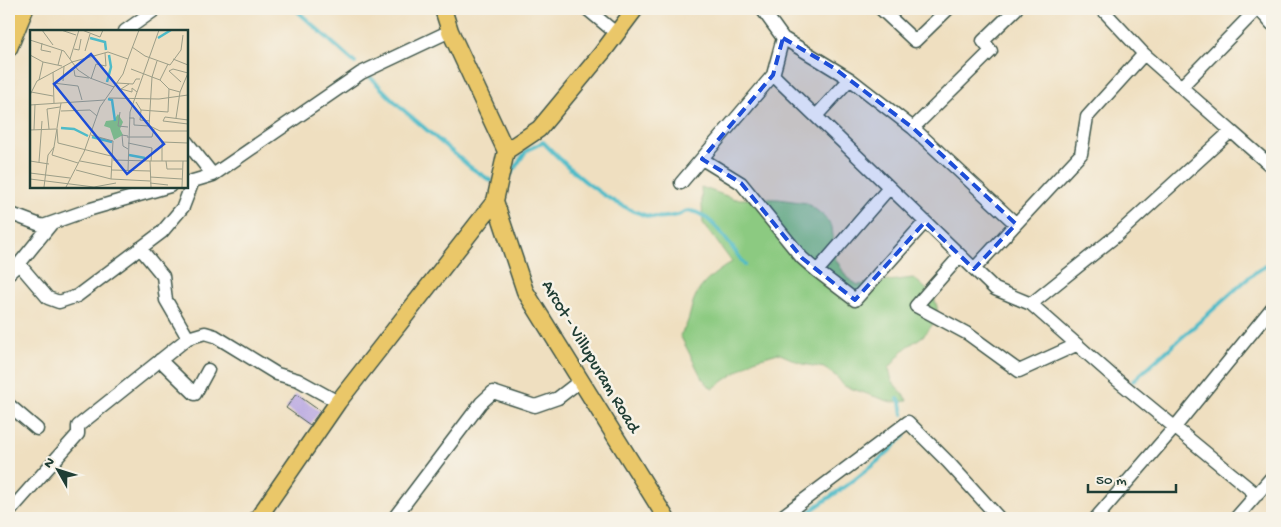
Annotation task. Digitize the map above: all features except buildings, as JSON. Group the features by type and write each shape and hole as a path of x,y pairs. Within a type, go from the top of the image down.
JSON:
{"main road":[{"path":"9,48 25,9"},
{"path":"258,518 338,402 495,201 506,151 450,31 443,9"},
{"path":"506,151 539,129 635,9"},
{"name":"Arcot - Villupuram Road","path":"495,201 525,291 666,518"}],"street":[{"path":"126,30 156,9"},
{"path":"588,9 616,34"},
{"path":"762,9 783,38 850,79 912,128 1016,224"},
{"path":"881,9 915,41 948,9"},
{"path":"912,128 991,51 983,41 1016,9"},
{"path":"1102,9 1144,54 1272,167"},
{"path":"1181,87 1258,9 1272,24"},
{"path":"19,264 48,298 59,302 77,296 162,232 183,207 190,182 213,175 361,73 450,31"},
{"path":"682,183 773,74 783,38"},
{"path":"974,269 1081,154 1086,117 1144,54"},
{"path":"773,74 889,188 996,289 1031,304 1076,344 1257,495"},
{"path":"816,116 850,79"},
{"path":"1031,304 1117,235 1231,131"},
{"path":"188,144 213,175"},
{"path":"702,159 741,183 802,258 855,300 925,222"},
{"path":"9,215 43,226 91,209 163,188"},
{"path":"817,271 889,188"},
{"path":"9,273 19,264 52,223"},
{"path":"140,248 163,276 166,300 188,338"},
{"path":"960,256 916,306 968,334 1019,371 1076,344"},
{"path":"1096,518 1175,427 1272,308"},
{"path":"9,512 78,434 78,426 188,338 205,333 215,336 277,374 298,380 338,402"},
{"path":"160,360 195,394 208,370"},
{"path":"394,518 475,410 493,392 534,406 558,398 580,381"},
{"path":"9,406 37,429"},
{"path":"780,518 908,422 948,462 999,518"},
{"path":"1236,518 1272,477"}],"highlighted area":[{"path":"783,38 834,68 913,128 1016,224 974,269 925,222 855,300 802,258 741,183 702,159 773,75"}],"green space":[{"path":"701,187 735,199 778,199 807,203 824,216 832,227 835,258 847,278 858,285 913,278 928,291 936,304 937,311 931,327 923,336 904,349 889,368 892,381 908,401 891,402 844,386 837,377 824,368 803,364 778,353 754,360 712,389 702,378 680,335 687,324 694,299 702,286 713,275 732,262 703,223"}],"waterway":[{"path":"295,9 355,63"},
{"path":"370,77 400,107 470,167 491,181"},
{"path":"511,174 526,151 543,142 589,184 602,194 629,209 657,218 674,216 686,211 696,212 713,223 745,265"},
{"path":"1133,381 1254,273 1272,262"},
{"path":"898,399 901,403 903,414"},
{"path":"800,518 853,481 884,456 905,435"}]}
